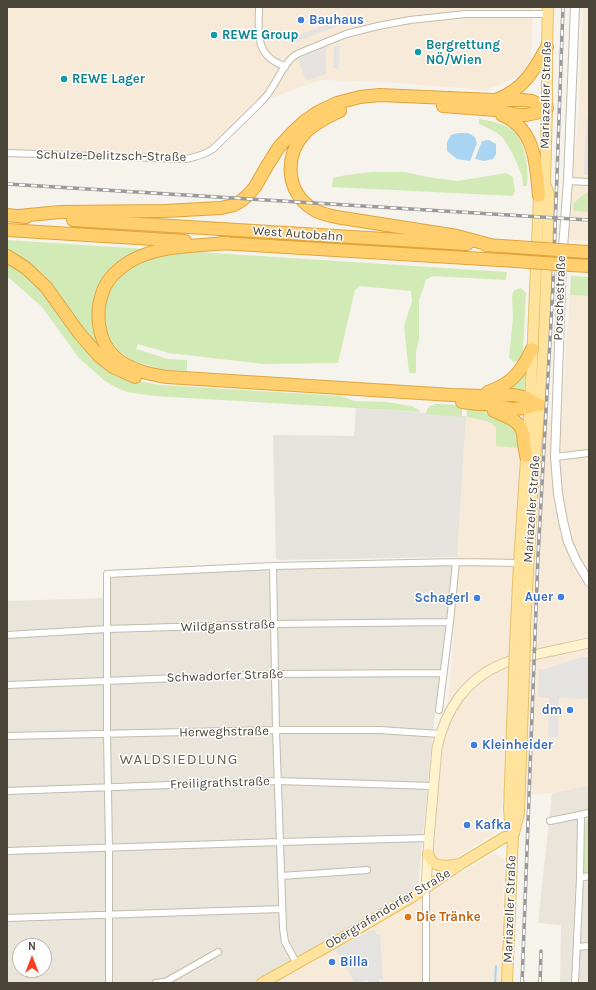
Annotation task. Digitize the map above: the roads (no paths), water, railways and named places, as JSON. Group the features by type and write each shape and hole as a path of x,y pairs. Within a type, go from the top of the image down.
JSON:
{"highway":[{"path":"493,100 508,95 522,84 534,70 547,47"},
{"path":"13,216 60,212 165,211 225,207 234,205 241,201 255,186 273,156 291,134 305,121 318,112 337,103 360,97 380,95 522,100 532,101 547,108"},
{"path":"494,246 457,236 322,214 305,204 294,189 290,164 292,155 298,142 315,124 346,109 370,103 391,102 496,110 518,115 536,113 547,108"},
{"path":"482,109 504,115 515,122 523,130 529,140 536,164 539,196"},
{"name":"West Autobahn","path":"13,216 589,252"},
{"name":"West Autobahn","path":"7,230 589,266"},
{"path":"227,243 153,251 128,263 113,276 103,290 98,321 100,332 105,344 114,356 137,371 167,377 452,395 477,400 516,422 524,435 526,456"},
{"path":"7,256 26,268 46,287 99,356 113,367 135,377 166,383 369,395 467,403 477,400 514,395 527,398 533,404"},
{"path":"477,400 498,389 515,377 532,349"}],"main road":[{"name":"Mariazeller Straße","path":"507,983 513,836 513,828 509,810 519,675 524,563 526,456 544,341 549,194 545,183 548,10"},
{"name":"Mariazeller Straße","path":"524,563 533,481 532,349 539,196 545,183"},
{"path":"426,887 437,748 443,724 452,707 470,685 478,678 509,661 589,643"},
{"name":"Obergrafendorfer Straße","path":"262,983 275,979 412,897 505,837 513,836"},
{"path":"428,854 438,865 462,864"}],"street":[{"path":"259,7 259,36 264,51 270,58 285,67"},
{"name":"Porschestraße","path":"575,7 568,182 562,261 555,457 558,494 568,542 576,560 589,582"},
{"name":"Schulze-Delitzsch-Straße","path":"7,153 186,159 196,157 213,150 260,104 291,58 297,54 346,34 385,24 466,14 548,10"},
{"path":"568,182 589,182"},
{"path":"555,457 589,453"},
{"path":"439,710 456,562"},
{"path":"110,983 106,629 107,574 273,566 456,562 524,563"},
{"path":"273,566 276,730 283,928 285,942 298,964"},
{"name":"Wildgansstraße","path":"7,635 106,629 274,624 450,622"},
{"name":"Schwadorfer Straße","path":"7,685 275,674 443,673"},
{"name":"Herweghstraße","path":"7,736 276,730 378,730 440,734"},
{"name":"Freiligrathstraße","path":"7,791 278,781 433,786"},
{"path":"550,820 589,813"},
{"path":"575,983 580,878 581,815"},
{"path":"7,851 429,838"},
{"path":"281,876 367,870"},
{"path":"580,878 589,876"},
{"path":"426,887 426,983"},
{"path":"7,918 282,909"},
{"path":"577,947 589,946"},
{"path":"156,983 168,981 218,952"}],"water":[{"path":"468,133 475,137 477,143 470,161 457,159 447,151 447,142 451,135"},
{"path":"489,140 496,144 496,154 493,159 484,161 475,159 482,141"}],"waterway":[{"path":"495,983 496,966"}],"railway":[{"path":"522,983 538,556 553,286 563,7"},
{"path":"7,184 589,220"},
{"path":"540,983 541,951"}],"place":[{"name":"Bauhaus","path":"301,20"},
{"name":"REWE Group","path":"214,35"},
{"name":"Bergrettung NÖ/Wien","path":"418,52"},
{"name":"REWE Lager","path":"64,79"},
{"name":"Auer","path":"561,597"},
{"name":"Schagerl","path":"477,598"},
{"name":"dm","path":"570,710"},
{"name":"Kleinheider","path":"474,745"},
{"name":"Kafka","path":"467,825"},
{"name":"Die Tränke","path":"408,917"},
{"name":"Billa","path":"332,962"}],"district":[{"name":"WALDSIEDLUNG","path":"179,760"}]}
